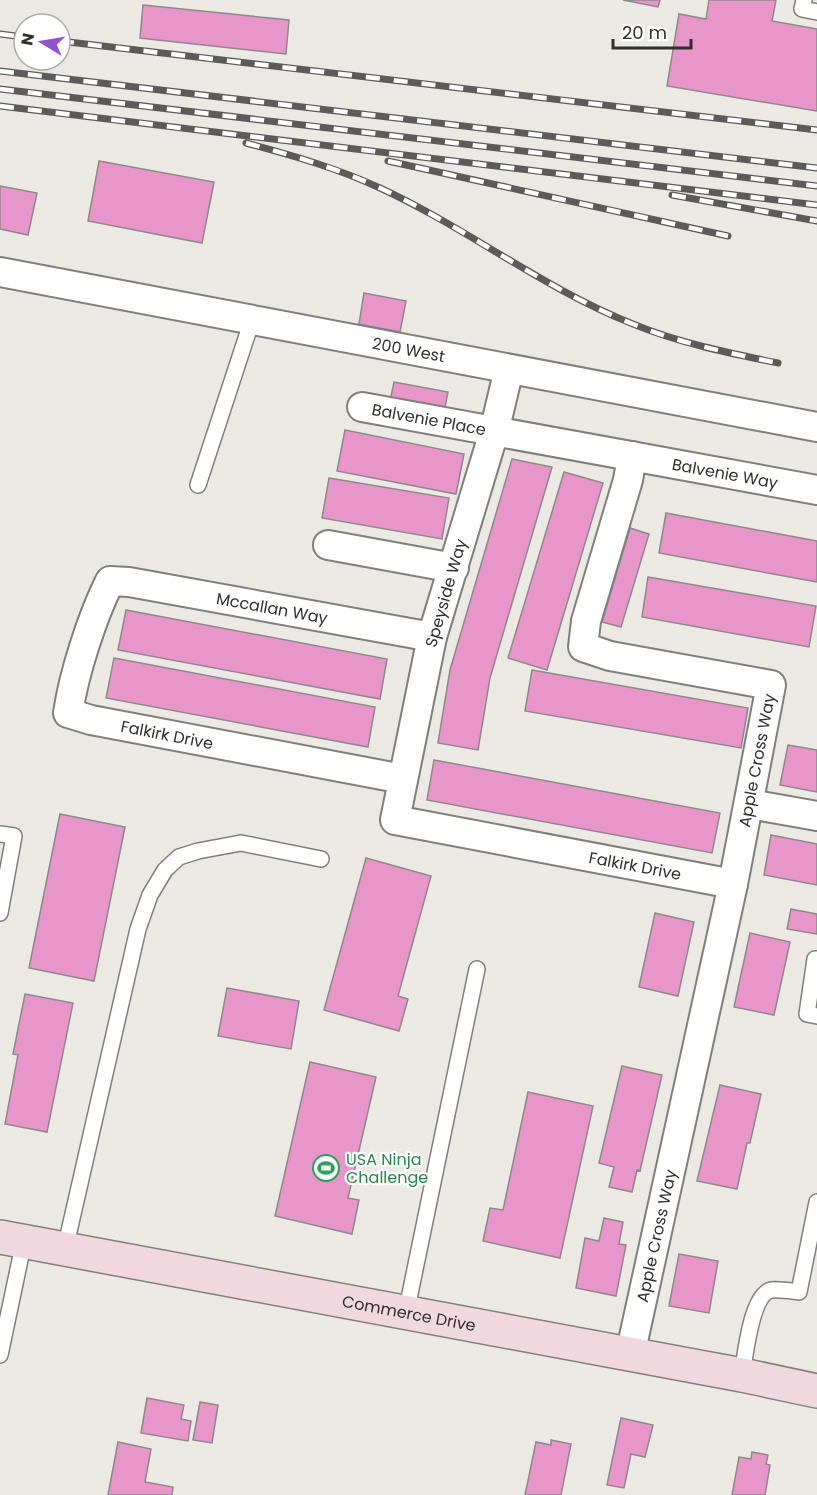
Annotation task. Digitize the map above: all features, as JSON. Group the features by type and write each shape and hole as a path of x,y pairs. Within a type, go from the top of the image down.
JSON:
{"street":[{"name":"200 West","path":"0,272 817,427"},
{"name":"Speyside Way","path":"395,820 432,637 494,432 509,369"},
{"name":"Balvenie Place","path":"362,407 494,432"},
{"path":"494,432 632,456"},
{"name":"Balvenie Way","path":"632,456 817,490"},
{"name":"Apple Cross Way","path":"630,1356 733,884 771,685 610,656 583,646 586,621 628,480 632,456"},
{"path":"328,545 454,568"},
{"name":"Mccallan Way","path":"110,581 129,582 432,637"},
{"name":"Falkirk Drive","path":"110,581 101,599 75,678 68,713 91,720 403,779"},
{"path":"749,804 817,816"},
{"name":"Falkirk Drive","path":"395,820 733,884"},
{"name":"Commerce Drive","path":"12,1239 630,1356 742,1375 817,1391"}],"lane":[{"path":"804,0 802,9 817,12"},
{"path":"198,484 252,320"},
{"path":"0,834 14,836 0,913"},
{"path":"65,1249 138,929 150,895 165,870 179,857 241,843 321,859"},
{"path":"817,959 815,959 807,1014 817,1016"},
{"path":"406,1313 477,969"},
{"path":"742,1375 753,1315 762,1295 771,1290 799,1292 817,1202"},
{"path":"0,1355 12,1239"}],"building":[{"path":"623,0 660,0 658,7"},
{"path":"709,0 776,0 772,21 817,29 817,111 667,86 679,14 706,19"},
{"path":"143,5 289,20 286,54 140,38"},
{"path":"99,161 214,182 202,243 88,221"},
{"path":"0,186 37,193 28,235 0,229"},
{"path":"364,293 406,301 400,332 359,324"},
{"path":"394,382 448,392 444,412 390,401"},
{"path":"345,430 464,454 456,494 337,471"},
{"path":"512,459 552,467 490,678 478,750 438,743 450,670"},
{"path":"564,472 603,483 547,670 508,658"},
{"path":"329,478 449,498 442,539 322,518"},
{"path":"666,513 817,541 817,582 659,553"},
{"path":"630,528 649,534 621,627 602,622"},
{"path":"648,577 816,606 809,647 642,617"},
{"path":"126,610 387,659 380,699 118,650"},
{"path":"114,658 375,707 368,747 106,698"},
{"path":"532,670 748,708 741,748 525,711"},
{"path":"788,745 817,750 817,792 780,785"},
{"path":"434,760 720,813 712,853 427,800"},
{"path":"60,814 125,827 94,981 29,968"},
{"path":"771,835 817,844 817,885 764,875"},
{"path":"366,858 431,876 398,996 408,999 399,1031 324,1010"},
{"path":"791,909 817,914 817,934 787,929"},
{"path":"655,913 694,922 678,996 639,987"},
{"path":"750,933 790,942 774,1015 734,1007"},
{"path":"227,988 299,1001 291,1049 218,1036"},
{"path":"25,994 73,1003 47,1132 5,1124 18,1055 13,1054"},
{"path":"310,1062 376,1077 348,1198 359,1200 352,1234 275,1216"},
{"path":"622,1066 662,1075 640,1171 637,1170 632,1192 609,1187 614,1167 599,1163"},
{"path":"720,1085 761,1094 737,1189 697,1181"},
{"path":"528,1092 593,1106 560,1258 483,1241 490,1208 503,1210"},
{"path":"604,1218 623,1222 619,1244 626,1245 616,1296 576,1288 585,1238 599,1241"},
{"path":"679,1254 718,1261 709,1313 669,1306"},
{"path":"147,1398 184,1405 181,1419 191,1421 188,1441 141,1433"},
{"path":"200,1402 218,1405 212,1443 193,1440"},
{"path":"621,1418 653,1425 645,1457 631,1454 624,1488 607,1485"},
{"path":"551,1440 571,1444 561,1495 525,1495 536,1442 551,1445"},
{"path":"118,1442 151,1449 145,1482 173,1487 172,1495 108,1495"},
{"path":"752,1452 768,1455 766,1464 770,1465 765,1495 732,1495 739,1457 751,1459"}],"railway":[{"path":"0,34 12,36"},
{"path":"72,42 817,130"},
{"path":"0,71 817,168"},
{"path":"0,89 817,186"},
{"path":"0,106 817,205"},
{"path":"246,143 331,168 380,188 444,221 568,294 633,324 686,342 778,363"},
{"path":"388,161 728,236"},
{"path":"672,195 817,221"}],"place":[{"name":"USA Ninja Challenge","path":"326,1168"}]}
